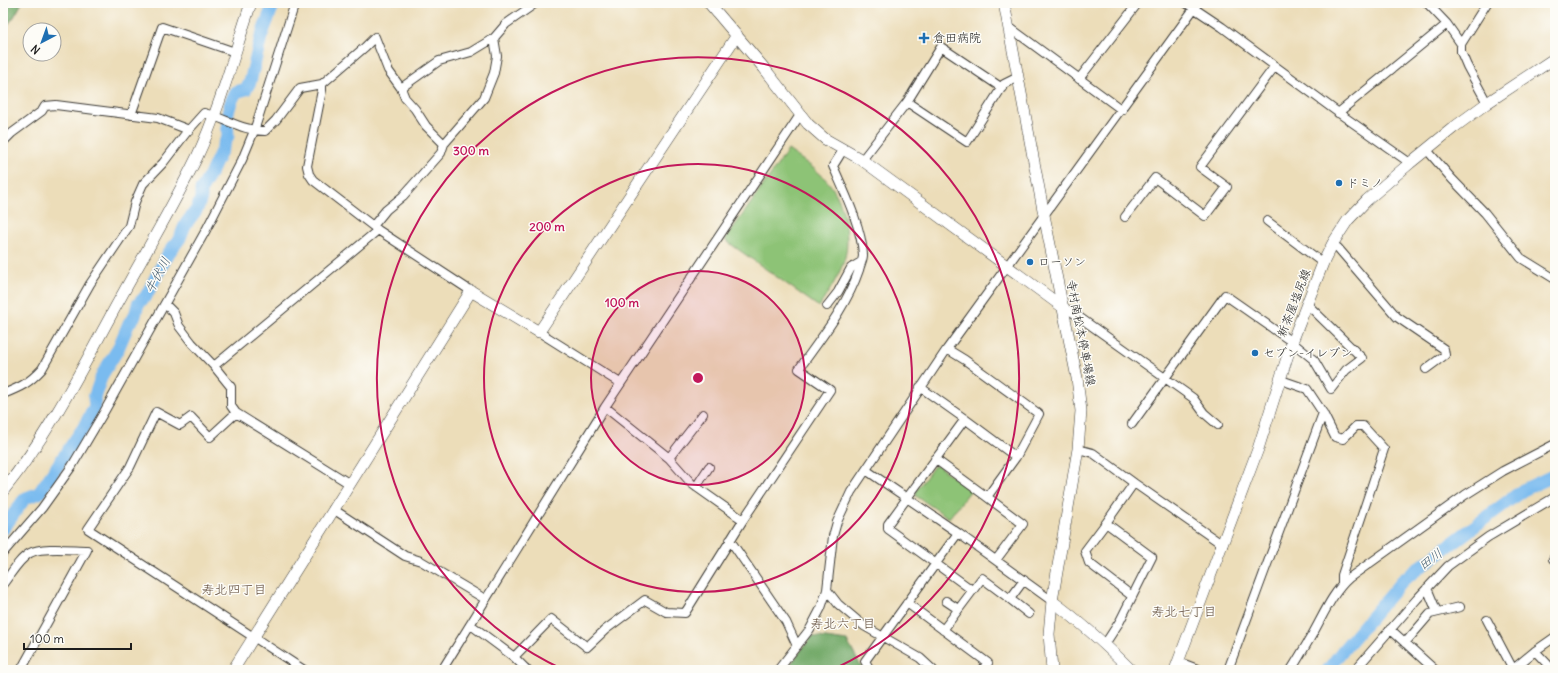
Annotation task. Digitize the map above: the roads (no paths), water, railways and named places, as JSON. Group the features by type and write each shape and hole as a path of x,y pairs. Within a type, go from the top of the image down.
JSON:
{"street":[{"path":"3,490 33,450 62,405 174,201 197,156 216,116 251,3"},
{"path":"3,553 42,508 72,466 206,230 242,160 295,3"},
{"path":"401,88 439,61 471,52 494,38 506,24 536,3"},
{"path":"709,3 737,35 800,115 825,139 862,160 1064,308 1072,312 1193,398 1204,413 1218,426"},
{"name":"寺村南松本停車場線","path":"1004,3 1044,215 1064,308 1082,411 1078,449 1052,601 1050,634 1052,670"},
{"path":"1079,79 1138,3"},
{"path":"1186,3 1197,6 1338,113 1410,163"},
{"path":"1428,3 1447,24 1461,44"},
{"path":"1487,3 1461,44 1461,52 1467,66 1487,103"},
{"path":"778,670 810,629 821,608 827,590 836,522 851,492 920,387 947,349 1197,6"},
{"path":"1338,113 1447,24"},
{"path":"131,115 162,26 235,52"},
{"path":"1009,27 1122,110"},
{"path":"539,332 737,35"},
{"path":"3,394 22,387 32,380 42,369 90,284 129,226 135,202 143,184 163,163 204,113 216,116 251,130 265,131 276,120 300,88 322,84 366,47 375,37 388,70 401,88 405,98 415,109 426,126 444,144"},
{"path":"214,366 375,228 386,210 404,196 442,153 444,144 484,98 494,73 497,56 494,38"},
{"path":"862,160 907,102 941,47 1002,88"},
{"name":"新茶屋塩尻線","path":"1177,666 1258,449 1292,342 1332,244 1348,220 1367,200 1410,163 1487,103 1555,58"},
{"path":"1124,217 1155,178 1205,216 1227,187 1200,167 1275,66"},
{"path":"907,102 967,142 1004,84 1018,77"},
{"path":"322,84 307,166 309,174 313,180 375,228 471,291 620,383"},
{"path":"3,142 12,133 42,111 45,106 56,105 158,118 189,130"},
{"path":"442,670 620,383 800,115"},
{"path":"514,657 550,619 587,647 605,630 645,600 666,612 685,613 743,520 830,390 799,369 835,317 854,284 863,256 859,233 847,198 833,166 843,150"},
{"path":"1427,150 1452,179 1485,213 1521,258 1555,279"},
{"path":"1267,221 1323,263"},
{"path":"1332,244 1338,248 1397,317 1444,349 1445,355 1426,369"},
{"path":"827,306 838,292 851,268 861,262"},
{"path":"233,670 471,291"},
{"path":"1131,424 1225,296 1292,342 1314,360 1331,389 1346,370 1362,358 1307,304"},
{"path":"165,304 174,313 179,326 192,343 214,366 231,388 231,406 236,413 350,484"},
{"path":"947,349 965,360 1039,414 1016,457 986,497"},
{"path":"1281,380 1307,389 1323,413 1335,437 1343,439 1356,426 1363,426 1384,449 1342,575 1342,584"},
{"path":"920,387 1016,457"},
{"path":"605,407 669,458 692,484 743,520"},
{"path":"236,413 210,437 191,417 180,425 156,412 130,467 88,529 304,670"},
{"path":"1228,670 1323,413"},
{"path":"669,458 703,414"},
{"path":"964,419 888,524 888,529 972,590"},
{"path":"1291,670 1311,638 1333,596 1342,584 1410,533 1465,495 1503,471 1555,444"},
{"path":"1078,449 1093,453 1223,545"},
{"path":"935,459 1023,524 996,560"},
{"path":"696,487 709,467"},
{"path":"866,470 958,533 1073,616 1104,644 1128,669"},
{"path":"1132,596 1089,563 1085,551 1134,483"},
{"path":"1355,670 1390,629 1448,566 1488,537 1555,497"},
{"path":"333,509 405,556 421,562 485,599"},
{"path":"1104,644 1120,621 1152,557 1106,523"},
{"path":"870,670 865,661 958,533"},
{"path":"730,540 786,622 797,646"},
{"path":"3,584 25,557 31,552 48,550 87,550 21,670"},
{"path":"943,630 982,578 1030,614"},
{"path":"1010,599 1024,580"},
{"path":"1427,588 1437,612"},
{"path":"827,590 838,604 864,626 920,658 933,670"},
{"path":"946,600 958,609"},
{"path":"907,603 988,663 982,670"},
{"path":"1405,643 1430,614 1460,607"},
{"path":"1487,620 1513,670 1555,637"},
{"path":"471,625 514,657 528,670"},
{"path":"1390,629 1435,670"},
{"path":"1536,651 1553,670"},
{"path":"1177,666 1200,670"}],"waterway":[{"name":"牛伏川","path":"3,529 23,501 26,498 39,493 84,427 95,406 94,398 102,375 118,349 129,323 135,316 138,304 146,296 168,254 180,238 185,225 197,209 201,198 201,190 211,173 228,136 227,116 231,102 236,92 246,89 250,82 261,37 274,3"},
{"name":"田川","path":"1328,670 1403,580 1523,490 1555,475"}],"place":[{"name":"倉田病院","path":"924,38"},
{"name":"ドミノ","path":"1339,183"},
{"name":"ローソン","path":"1030,262"},
{"name":"セブン-イレブン","path":"1255,353"}],"district":[{"name":"寿北四丁目","path":"234,589"},
{"name":"寿北七丁目","path":"1184,611"},
{"name":"寿北六丁目","path":"843,623"}]}
